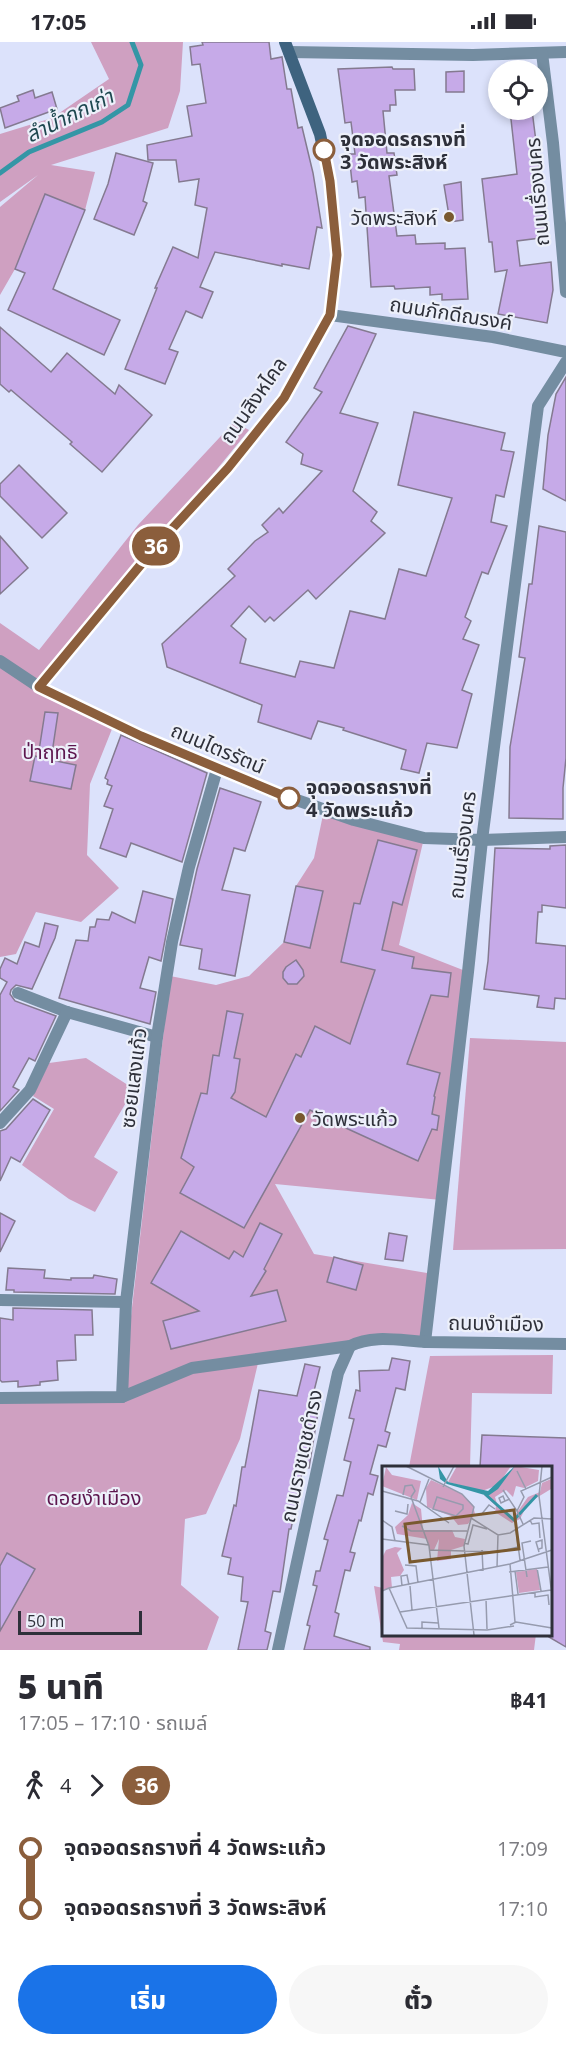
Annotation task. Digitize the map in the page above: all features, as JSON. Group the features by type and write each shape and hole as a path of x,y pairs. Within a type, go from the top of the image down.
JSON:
{"main road":[{"name":"ถนนสิงหไคล","path":"39,687 158,544 228,468 284,398 330,315 337,255 330,181 320,134 287,47"}],"street":[{"path":"287,47 473,55 566,52"},
{"name":"ถนนเรื่องนคร","path":"542,53 553,143 566,292"},
{"name":"ถนนภักดีณรงค์","path":"330,315 493,337 566,352"},
{"name":"ถนนเรื่องนคร","path":"425,1342 482,840 538,406 566,362"},
{"name":"ถนนไตรรัตน์","path":"0,661 39,687 141,736 268,790 354,820 424,838 482,840 566,837"},
{"name":"ซอยแสงแก้ว","path":"122,1397 126,1302 157,1036 179,910 217,769"},
{"path":"18,993 67,1012 157,1036"},
{"path":"0,1123 30,1090 67,1012"},
{"path":"0,1300 126,1302"},
{"path":"0,1398 122,1397 192,1368 350,1346 374,1338 425,1342"},
{"name":"ถนนงำเมือง","path":"425,1342 566,1344"},
{"name":"ถนนราชเดชดำรง","path":"278,1650 338,1373 350,1346"}],"green space":[{"path":"91,42 183,42 180,91 168,128 51,165 95,172 85,210 45,195 15,269 0,295 0,207 38,175 0,202 0,134 52,118 109,79"},
{"name":"ป่าฤทธิ","path":"234,422 249,430 39,687 112,729 90,784 87,855 119,888 81,922 36,912 16,954 0,957 0,623 39,650 138,525"},
{"name":"วัดพระแก้ว","path":"324,810 424,838 399,945 468,972 441,1200 275,1184 314,1254 433,1274 425,1342 350,1346 259,1359 240,1439 206,1514 185,1519 181,1585 219,1617 207,1650 0,1650 0,1400 104,1403 122,1395 170,976 216,985 249,976 284,942 296,886 314,858"},
{"path":"470,1038 566,1042 566,1249 453,1250"},
{"path":"86,1058 134,1089 94,1157 118,1172 95,1212 69,1199 22,1165 54,1109 33,1096 49,1063"},
{"path":"553,1355 552,1394 472,1393 470,1466 409,1466 430,1356"},
{"path":"374,1586 382,1588 382,1635 536,1635 534,1650 399,1650 400,1644 383,1642"}],"building":[{"path":"202,42 269,42 271,59 282,57 287,89 291,89 298,128 302,127 313,173 322,228 317,227 309,269 282,264 282,266 215,252 200,287 213,292 202,318 186,311 169,349 178,352 165,384 125,369 173,247 198,258 207,208 195,205 199,179 179,182 176,160 148,160 147,145 192,136 187,106 206,103 200,64 192,65 190,47 203,45"},
{"path":"392,67 393,69 414,69 415,90 395,90 396,105 390,105 390,111 383,111 387,153 394,153 397,175 389,176 397,236 415,235 416,244 445,243 445,249 465,248 468,299 442,300 442,294 430,295 430,287 395,289 394,286 371,287 365,197 359,198 357,181 352,182 349,154 355,154 351,122 345,123 338,69"},
{"path":"464,71 464,92 446,92 446,72"},
{"path":"33,90 35,98 52,92 57,109 5,128 0,108 19,101 17,96"},
{"path":"511,120 533,120 548,237 517,241 520,266 551,262 553,290 547,323 498,314 507,270 495,272 482,179 517,174"},
{"path":"116,153 153,163 143,201 147,203 134,235 94,219 108,184"},
{"path":"461,182 463,220 450,222 444,185"},
{"path":"45,194 85,210 53,289 120,320 104,355 8,310 25,273 15,269"},
{"path":"348,326 376,334 340,413 378,423 353,491 377,512 371,521 385,533 316,599 308,590 274,621 270,617 265,622 249,606 231,626 246,639 240,663 295,677 300,661 334,668 350,611 385,619 399,569 426,576 452,498 398,485 414,412 505,433 501,450 514,452 504,497 496,495 491,522 507,526 488,574 482,572 465,617 471,621 463,639 479,645 462,690 472,694 457,748 427,743 419,773 401,769 406,750 343,730 344,728 318,721 311,739 258,722 262,705 167,667 162,644 235,576 228,569 255,541 268,532 262,525 279,508 283,513 322,471 301,464 303,454 286,442 322,392 314,388"},
{"path":"0,327 51,372 67,353 115,394 119,385 152,415 102,472 70,444 72,442 11,390 9,392 0,384"},
{"path":"566,377 566,501 543,489 548,435 556,394"},
{"path":"19,465 67,513 42,538 0,496 0,484"},
{"path":"539,526 566,532 566,758 563,819 509,818 510,747 525,658 519,657 529,584 532,584"},
{"path":"0,536 28,568 0,594"},
{"path":"45,712 58,713 51,760 76,765 71,789 30,781 35,756 38,757"},
{"path":"121,735 207,773 182,862 131,843 126,857 100,848 113,809 104,806 112,786 107,784 108,780 105,778"},
{"path":"220,788 261,802 245,851 234,848 222,890 250,895 235,976 199,969 202,949 180,945 197,869"},
{"path":"378,840 417,850 402,905 393,902 382,950 414,957 412,968 451,973 448,997 431,995 407,1064 440,1073 432,1114 439,1116 437,1130 432,1129 418,1161 310,1110 244,1228 180,1193 194,1167 181,1158 201,1093 207,1094 213,1055 219,1056 227,1011 243,1014 234,1058 240,1059 235,1092 231,1098 266,1117 296,1054 301,1057 315,1026 350,1044 375,970 341,962 354,903 360,904"},
{"path":"566,845 566,908 542,905 542,912 538,912 536,943 566,946 566,999 555,998 554,1009 537,1007 539,996 484,989 488,961 495,848 550,849 550,846"},
{"path":"296,886 323,891 310,948 284,942"},
{"path":"143,891 173,899 161,961 149,957 140,988 156,992 150,1024 59,998 76,940 88,941 90,927 95,927 97,919 109,920 112,912 135,923"},
{"path":"45,923 58,926 55,938 32,989 16,985 10,994 15,1001 56,1016 35,1061 29,1058 13,1087 19,1090 0,1111 0,995 7,982 0,978 0,969 5,958 17,964 25,942 39,947"},
{"path":"296,960 304,976 297,984 288,984 283,978 283,972"},
{"path":"33,1099 50,1110 20,1162 11,1157 0,1181 0,1131 6,1129"},
{"path":"0,1213 15,1221 0,1252"},
{"path":"260,1223 282,1234 264,1269 266,1271 251,1296 277,1290 286,1321 171,1349 163,1321 199,1311 151,1283 181,1231 229,1259 234,1251 243,1257"},
{"path":"389,1233 407,1236 403,1261 385,1259"},
{"path":"334,1257 363,1265 356,1290 327,1282"},
{"path":"8,1268 45,1270 44,1278 71,1280 71,1278 93,1278 94,1275 117,1279 115,1294 14,1292 14,1290 6,1290"},
{"path":"13,1308 92,1310 93,1335 75,1335 76,1360 57,1361 58,1380 40,1382 40,1385 18,1387 18,1381 2,1382 0,1380 0,1318 13,1320"},
{"path":"392,1358 410,1361 405,1390 396,1388 385,1431 390,1433 386,1447 378,1445 370,1474 378,1476 373,1495 368,1493 361,1521 359,1520 350,1552 355,1553 350,1571 345,1570 335,1612 339,1614 334,1636 370,1647 370,1650 304,1650 310,1626 307,1625 317,1586 313,1585 316,1571 320,1571 328,1540 324,1539 337,1495 343,1496 351,1462 344,1460 354,1419 349,1418 356,1390 360,1391 359,1371 389,1370"},
{"path":"305,1364 320,1367 312,1399 320,1400 309,1468 303,1467 291,1529 289,1529 280,1592 273,1591 265,1631 271,1633 267,1650 238,1650 248,1602 241,1601 243,1577 228,1574 231,1558 222,1556 234,1505 236,1506 242,1467 245,1467 259,1390 297,1396"},
{"path":"482,1435 566,1438 566,1647 549,1637 551,1635 552,1467 480,1466"},
{"path":"7,1553 35,1569 0,1631 0,1566"}],"waterway":[{"name":"ลำน้ำกกเก่า","path":"0,173 29,152 102,122 128,105 141,65 132,42"}],"bus line":[{"name":"36","path":"289,798 141,736 39,687 158,544 228,468 284,398 330,315 337,255 330,181 324,150"}],"place":[{"name":"จุดจอดรถรางที่ 3 วัดพระสิงห์","path":"324,150"},
{"name":"วัดพระสิงห์","path":"449,217"},
{"name":"จุดจอดรถรางที่ 4 วัดพระแก้ว","path":"289,798"},
{"name":"วัดพระแก้ว","path":"300,1118"}],"park label":[{"name":"ดอยงำเมือง","path":"94,1497"}]}
